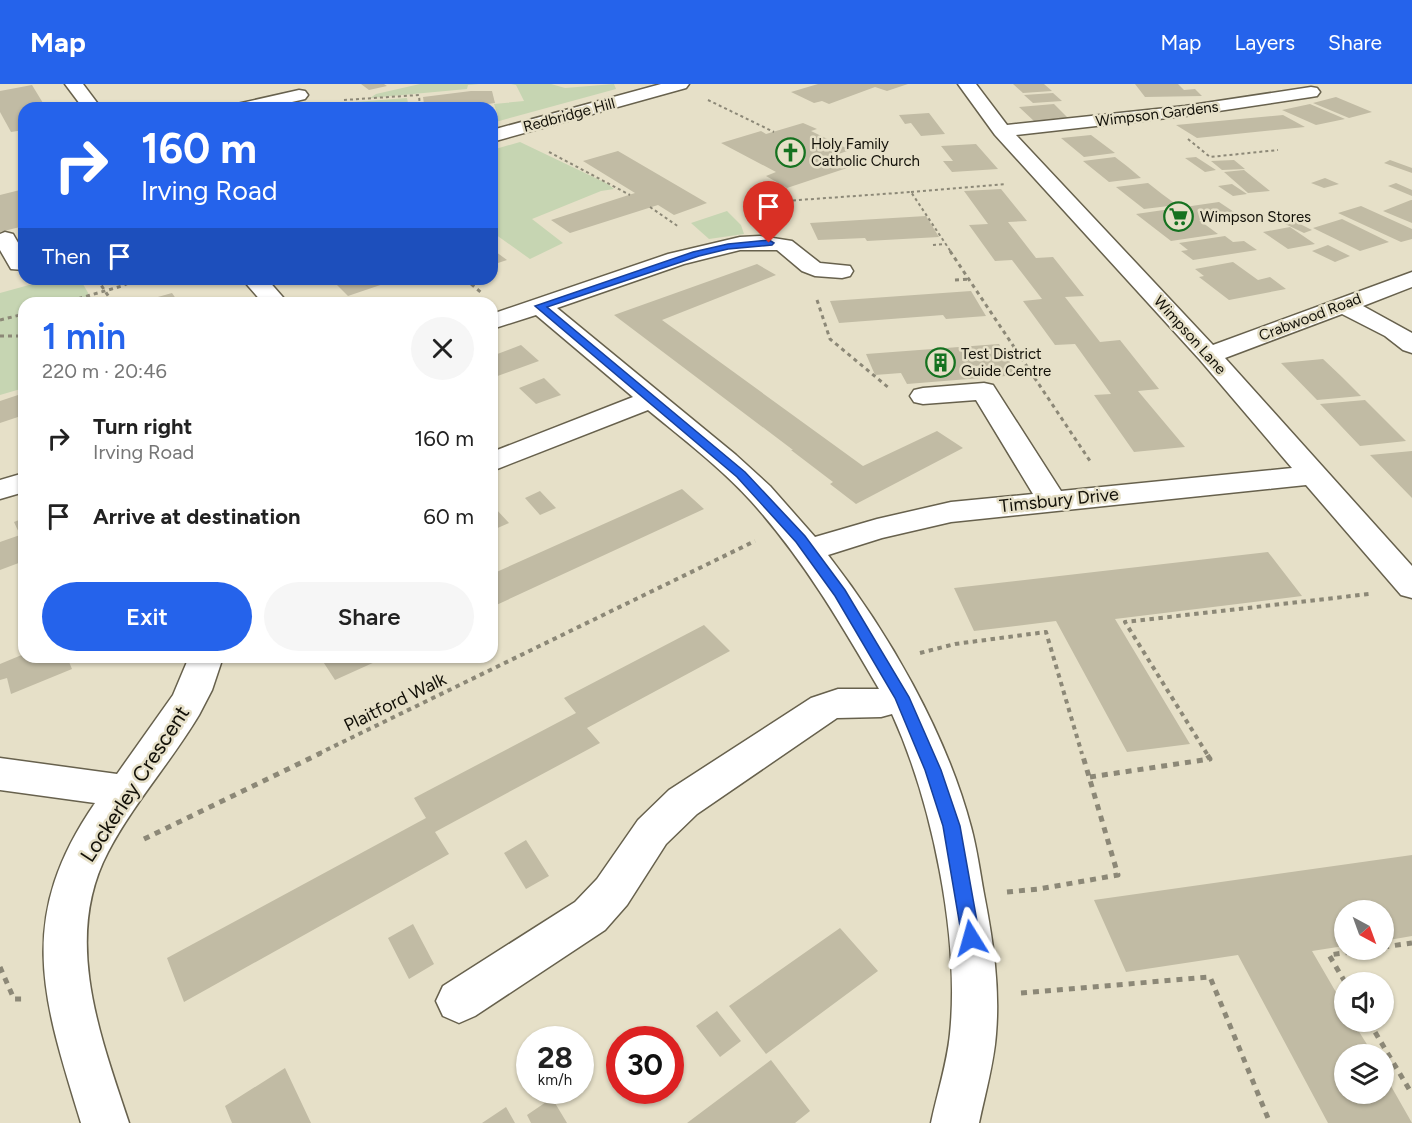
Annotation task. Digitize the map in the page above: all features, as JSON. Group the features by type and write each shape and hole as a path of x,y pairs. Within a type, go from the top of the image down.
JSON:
{"street":[{"path":"74,84 88,102"},
{"name":"Redbridge Hill","path":"498,134 679,84"},
{"name":"Wimpson Lane","path":"967,84 1002,131 1209,355 1412,587"},
{"name":"Wimpson Gardens","path":"1002,131 1153,115 1311,92"},
{"path":"269,102 299,95"},
{"path":"5,239 14,265"},
{"path":"498,320 696,254 755,243 789,247 810,267 822,271 842,271"},
{"name":"Crabwood Road","path":"1209,355 1412,279"},
{"path":"260,285 270,297"},
{"path":"1343,305 1394,331 1412,345"},
{"path":"540,306 741,474 798,537 840,593 902,697 923,743 951,826 971,938 974,995 973,1035 955,1123"},
{"path":"922,396 984,391 1052,501"},
{"path":"498,460 652,399"},
{"name":"Timsbury Drive","path":"798,537 877,529 940,514 1314,475"},
{"path":"0,490 18,484"},
{"name":"Lockerley Crescent","path":"105,1123 72,1016 64,973 66,928 73,885 87,850 126,791 176,725 193,697 204,663"},
{"path":"459,1001 590,916 612,892 651,832 683,802 824,708 838,703 881,703 902,697"},
{"path":"0,774 126,791"}],"path":[{"path":"679,84 774,132"},
{"path":"344,100 419,95 420,102"},
{"path":"1153,115 1181,134 1209,158 1278,150"},
{"path":"498,134 571,163 630,195"},
{"path":"755,243 739,213 754,207 786,201 1048,181"},
{"path":"911,192 1112,495"},
{"path":"933,245 946,244"},
{"path":"810,267 830,339 866,371 905,398 922,396"},
{"path":"955,280 969,279"},
{"path":"101,285 109,297"},
{"path":"84,297 121,285"},
{"path":"0,320 18,316"},
{"path":"0,336 18,336"},
{"name":"Plaitford Walk","path":"141,840 798,537"},
{"path":"1090,777 1210,759 1125,622 1378,593"},
{"path":"882,662 954,644 1046,632 1118,875 1039,889 965,895"},
{"path":"1394,945 1412,943"},
{"path":"1334,954 1329,955 1339,972"},
{"path":"974,995 1080,989 1210,977 1270,1123"},
{"path":"1375,1032 1412,1094"}],"green space":[{"path":"420,84 479,84 468,85 467,89 370,98 376,94"},
{"path":"511,84 551,84 565,88 614,84 616,89 498,121 498,104 524,101 516,85"},
{"path":"407,98 408,102 355,102"},
{"path":"520,142 614,189 601,191 532,219 563,243 530,259 498,236 498,148"},
{"path":"727,211 741,225 744,234 709,239 691,223"},
{"path":"29,285 84,285 90,297 18,297 18,390 0,395 0,293"}],"building":[{"path":"361,84 384,84 387,86 369,90"},
{"path":"818,84 908,84 887,91 875,87 829,104 822,101 814,103 791,92"},
{"path":"1013,84 1044,84 1052,91 1023,93"},
{"path":"1135,84 1178,84 1184,90 1195,89 1202,96 1145,97"},
{"path":"32,85 42,102 18,102 18,131 11,132 0,112 0,91"},
{"path":"471,91 492,91 495,102 424,102 423,97"},
{"path":"1053,93 1062,101 1033,103 1024,95"},
{"path":"1336,97 1372,112 1349,118 1313,103"},
{"path":"1054,104 1070,120 1035,122 1019,107"},
{"path":"1310,104 1345,119 1316,125 1282,110"},
{"path":"929,113 945,134 921,136 911,123 905,124 899,115"},
{"path":"1283,115 1305,127 1197,138 1176,125"},
{"name":"Holy Family Catholic Church","path":"803,123 817,129 811,131 850,150 833,156 853,166 787,188 766,176 776,172 721,143 761,131 766,134"},
{"path":"1091,135 1115,153 1084,157 1061,138"},
{"path":"976,144 998,169 952,172 943,161 953,161 941,146"},
{"path":"618,151 707,203 674,215 658,205 570,233 551,220 635,193 583,161"},
{"path":"1115,157 1141,178 1109,182 1083,161"},
{"path":"1196,157 1216,170 1205,172 1185,158"},
{"path":"1234,160 1245,169 1222,170 1211,161"},
{"path":"1390,160 1412,168 1412,173 1384,163"},
{"path":"1244,170 1270,191 1248,193 1224,172"},
{"path":"1325,178 1339,184 1324,188 1311,183"},
{"path":"1148,183 1177,205 1144,209 1116,187"},
{"path":"1396,183 1412,190 1412,196 1388,186"},
{"path":"1232,184 1247,194 1233,196 1218,186"},
{"path":"1001,189 1027,221 1008,222 1036,258 1053,257 1084,296 1065,297 1100,342 1120,340 1159,389 1138,391 1185,447 1134,452 1094,395 1111,394 1075,344 1055,345 1023,301 1042,299 1012,260 995,261 969,225 988,224 964,191"},
{"path":"18,190 18,228 0,232 0,195"},
{"path":"1411,200 1412,223 1383,211"},
{"name":"Wimpson Stores","path":"1219,202 1237,214 1199,220 1218,234 1171,241 1136,214"},
{"path":"1361,206 1412,229 1412,239 1401,242 1338,213"},
{"path":"926,216 939,237 867,241 865,238 818,240 810,223"},
{"path":"1342,219 1389,242 1360,251 1313,228"},
{"path":"1292,220 1312,230 1304,233 1283,223"},
{"path":"1290,227 1315,244 1288,249 1263,232"},
{"path":"1225,236 1233,242 1244,241 1257,250 1193,260 1181,251 1188,250 1179,243"},
{"path":"1328,245 1350,256 1335,262 1312,251"},
{"path":"498,253 507,260 498,263"},
{"path":"1233,262 1258,280 1270,277 1286,289 1229,300 1199,277 1204,276 1195,269"},
{"path":"757,264 776,275 662,320 863,466 937,431 963,448 856,504 830,484 833,482 791,450 793,450 614,315"},
{"path":"337,285 380,285 348,296"},
{"path":"971,291 986,316 946,319 943,315 839,323 830,301"},
{"path":"172,293 175,297 158,297"},
{"name":"Test District Guide Centre","path":"999,344 1018,375 907,384 901,373 875,375 866,354"},
{"path":"521,345 539,361 498,376 498,354"},
{"path":"1323,359 1361,396 1317,400 1281,363"},
{"path":"544,378 561,395 536,404 519,388"},
{"path":"18,395 18,417 0,423 0,401"},
{"path":"1365,400 1406,441 1360,446 1320,404"},
{"path":"1412,451 1412,498 1370,455"},
{"path":"682,489 704,509 498,604 498,571"},
{"path":"540,491 556,508 540,515 525,498"},
{"path":"498,511 509,523 498,528"},
{"path":"18,536 18,563 0,570 0,542"},
{"path":"1268,552 1302,596 1115,619 1190,744 1127,752 1056,621 974,631 954,588"},
{"path":"704,625 730,651 587,728 600,743 435,832 449,854 184,1002 167,958 426,818 414,798 576,713 564,698"},
{"path":"18,656 18,663 70,663 72,669 11,694 7,678 0,680 0,664"},
{"path":"324,663 373,663 335,680"},
{"path":"526,840 549,876 526,889 504,853"},
{"path":"1412,855 1412,936 1394,939 1394,900 1334,900 1334,948 1312,951 1334,989 1334,1032 1359,1032 1367,1044 1334,1044 1334,1104 1394,1104 1394,1091 1412,1123 1328,1123 1238,955 1126,972 1094,900"},
{"path":"413,924 434,964 409,979 388,938"},
{"path":"840,928 878,971 766,1054 729,1006"},
{"path":"717,1011 741,1041 720,1057 696,1026"},
{"path":"771,1060 810,1111 795,1123 687,1123"},
{"path":"285,1068 311,1123 232,1123 225,1106"},
{"path":"543,1104 556,1104 567,1123 531,1123 527,1115"},
{"path":"506,1107 515,1123 482,1123"}],"place":[{"name":"Holy Family Catholic Church","path":"790,153"},
{"name":"Wimpson Stores","path":"1179,217"},
{"name":"Test District Guide Centre","path":"940,363"}],"route":[{"path":"769,243 728,247 696,254 540,306 741,474 800,539 840,593 888,672 920,735 951,826 962,876 971,938"}]}
